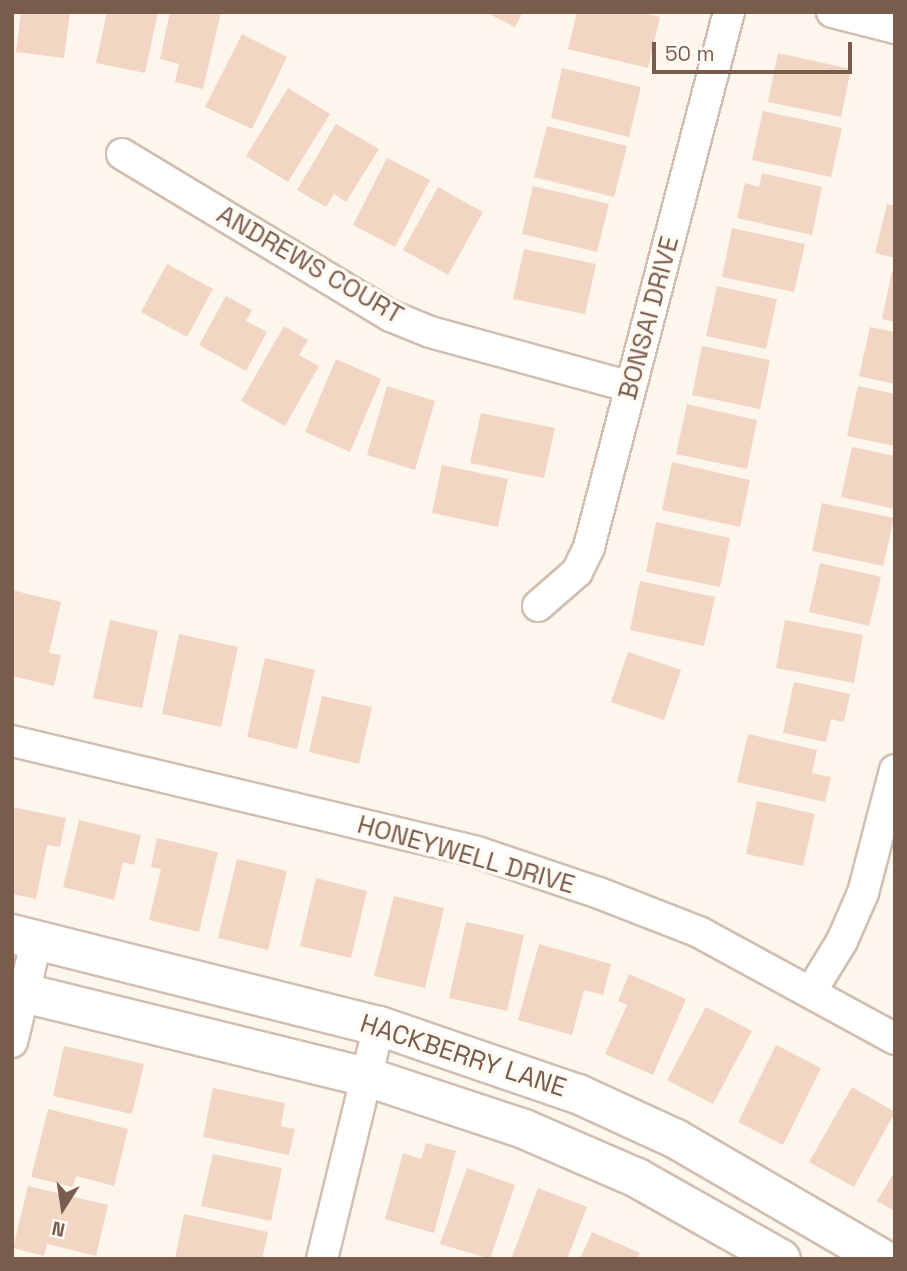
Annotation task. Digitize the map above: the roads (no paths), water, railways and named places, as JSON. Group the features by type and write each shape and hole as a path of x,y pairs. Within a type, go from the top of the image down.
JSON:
{"street":[{"name":"BONSAI DRIVE","path":"538,607 577,572 589,547 729,12"},
{"path":"832,12 895,28"},
{"name":"ANDREWS COURT","path":"122,154 391,316 430,332 631,387"},
{"name":"HONEYWELL DRIVE","path":"12,741 477,852 699,932 812,990 895,1039"},
{"path":"812,990 842,941 863,893 895,770"},
{"path":"12,1042 24,936"},
{"name":"HACKBERRY LANE","path":"24,936 379,1026 578,1094 664,1133 882,1259"},
{"name":"HACKBERRY LANE","path":"18,991 367,1077 524,1129 637,1178 781,1259"},
{"path":"322,1259 379,1026"}]}
